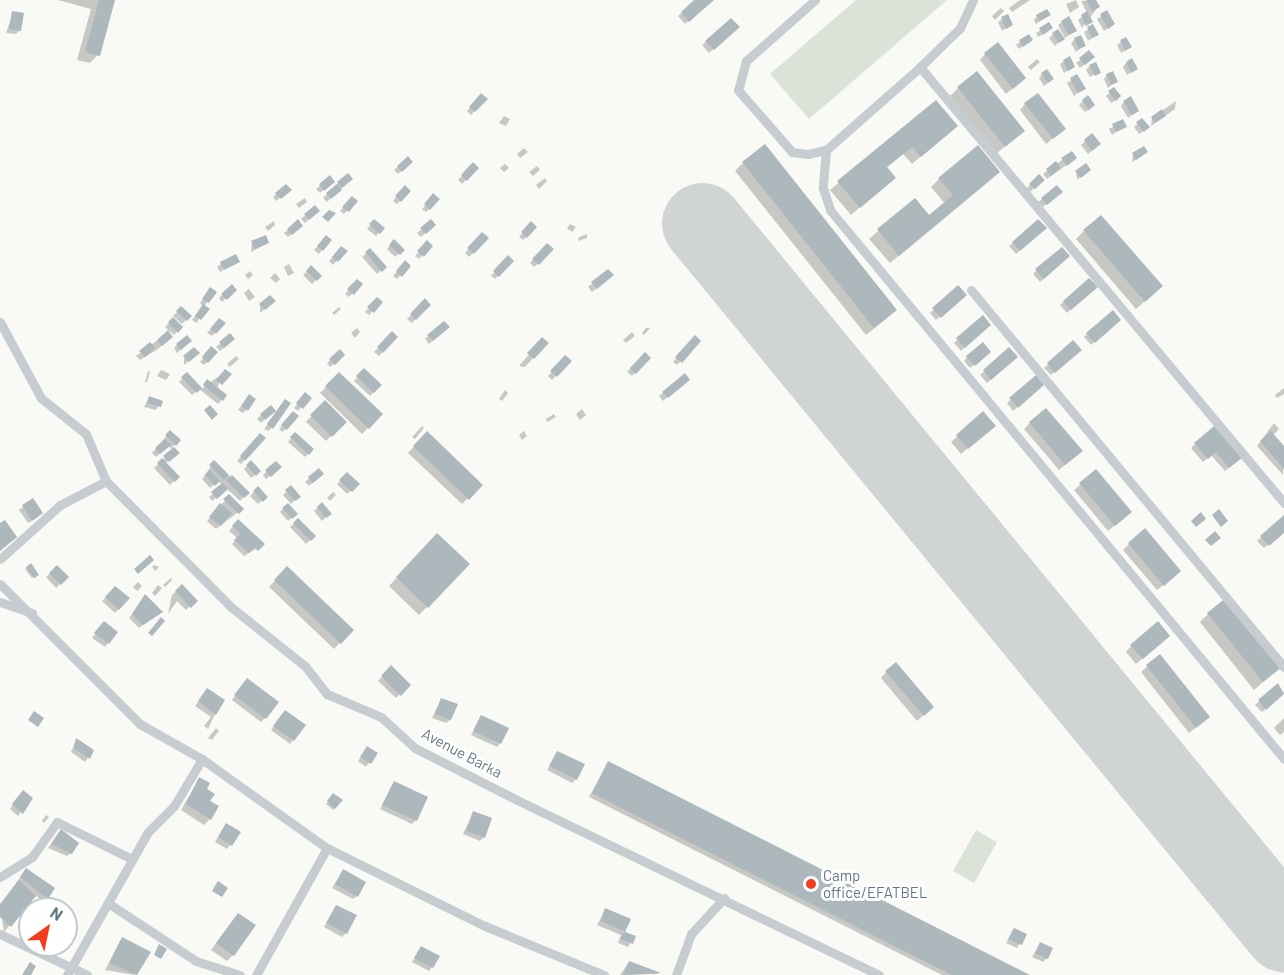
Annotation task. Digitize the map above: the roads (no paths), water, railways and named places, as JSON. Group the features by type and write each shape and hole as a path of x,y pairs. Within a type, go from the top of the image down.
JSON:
{"street":[{"path":"815,0 746,61 738,90 792,152 826,150 920,67 960,28 973,0"},
{"path":"920,67 1284,503"},
{"path":"826,150 823,188 835,216 1284,759"},
{"path":"970,290 1284,667"},
{"name":"Avenue Barka","path":"0,322 41,398 86,434 106,481 231,608 305,666 334,699 381,717 415,748 879,975"},
{"path":"0,559 60,505 106,481"},
{"path":"0,584 33,613 120,707 202,759 327,848 507,936 604,975"},
{"path":"0,602 33,613"},
{"path":"67,975 132,860 202,759"},
{"path":"0,877 32,857 57,822 132,860"},
{"path":"256,975 327,848"},
{"path":"676,975 691,934 723,898"},
{"path":"108,903 196,962 240,975"},
{"path":"0,934 73,966 87,975"}],"place":[{"name":"Camp office/EFATBEL","path":"811,884"}]}
